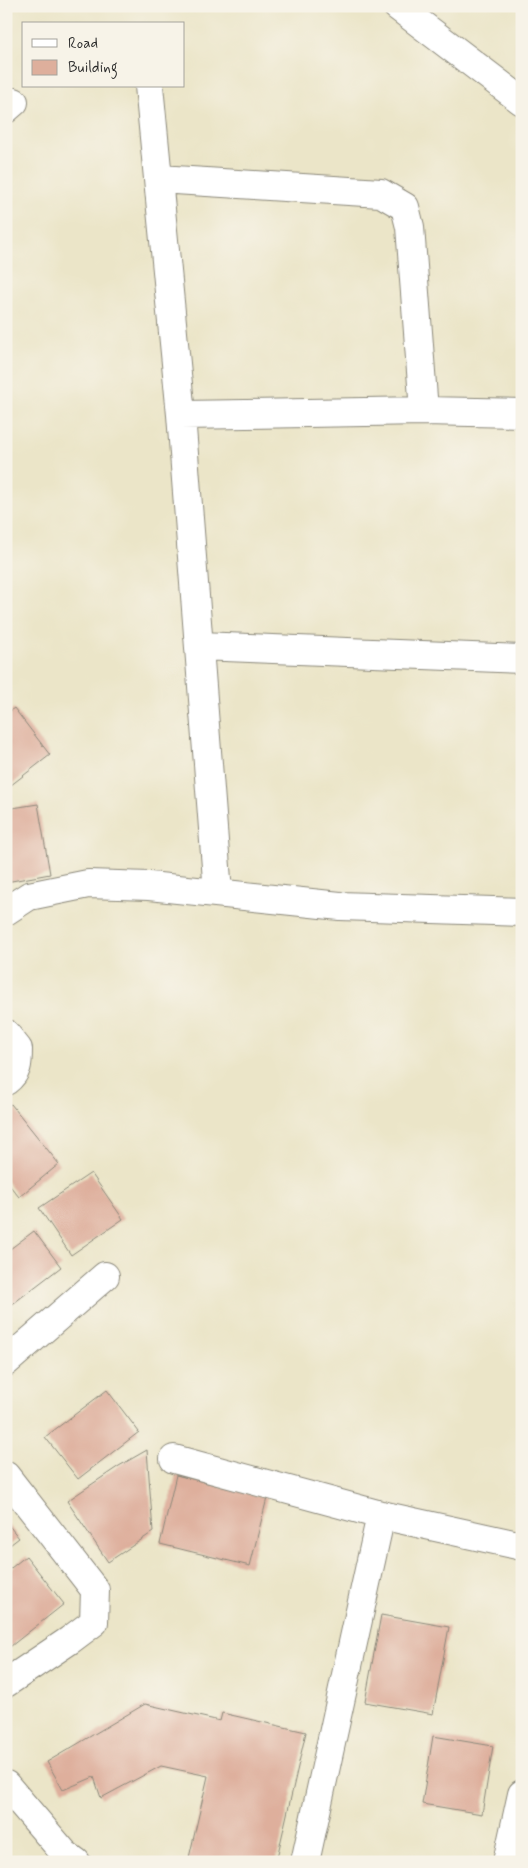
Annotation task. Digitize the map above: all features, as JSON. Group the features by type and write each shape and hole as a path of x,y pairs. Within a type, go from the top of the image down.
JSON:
{"street":[{"path":"397,6 522,100"},
{"path":"149,88 181,415 218,893"},
{"path":"159,179 381,193 405,207 410,226 424,411"},
{"path":"181,415 424,411 522,413"},
{"path":"200,646 522,659"},
{"path":"6,911 29,896 88,884 149,886 340,906 522,912"},
{"path":"6,1034 18,1049 18,1063 14,1075 6,1081"},
{"path":"6,1362 105,1276"},
{"path":"174,1459 381,1515 522,1546"},
{"path":"6,1476 95,1590 94,1622 6,1683"},
{"path":"305,1862 381,1515"},
{"path":"6,1786 66,1859"},
{"path":"507,1862 522,1794"}],"building":[{"path":"14,708 50,755 6,789 6,714"},
{"path":"38,804 50,874 6,882 6,809"},
{"path":"11,1104 59,1164 19,1197 6,1181 6,1107"},
{"path":"91,1173 123,1219 71,1255 39,1208"},
{"path":"34,1231 61,1267 6,1309 6,1252"},
{"path":"107,1390 139,1432 78,1479 45,1437"},
{"path":"147,1450 153,1532 108,1562 67,1501 119,1466"},
{"path":"176,1475 267,1498 250,1566 160,1544"},
{"path":"6,1522 19,1538 6,1548"},
{"path":"26,1556 64,1604 6,1650 6,1572"},
{"path":"381,1615 449,1627 433,1714 365,1702"},
{"path":"145,1704 220,1721 222,1713 306,1732 276,1862 188,1862 208,1776 161,1766 101,1798 94,1777 63,1790 47,1762"},
{"path":"433,1736 493,1746 482,1814 422,1804"}]}
